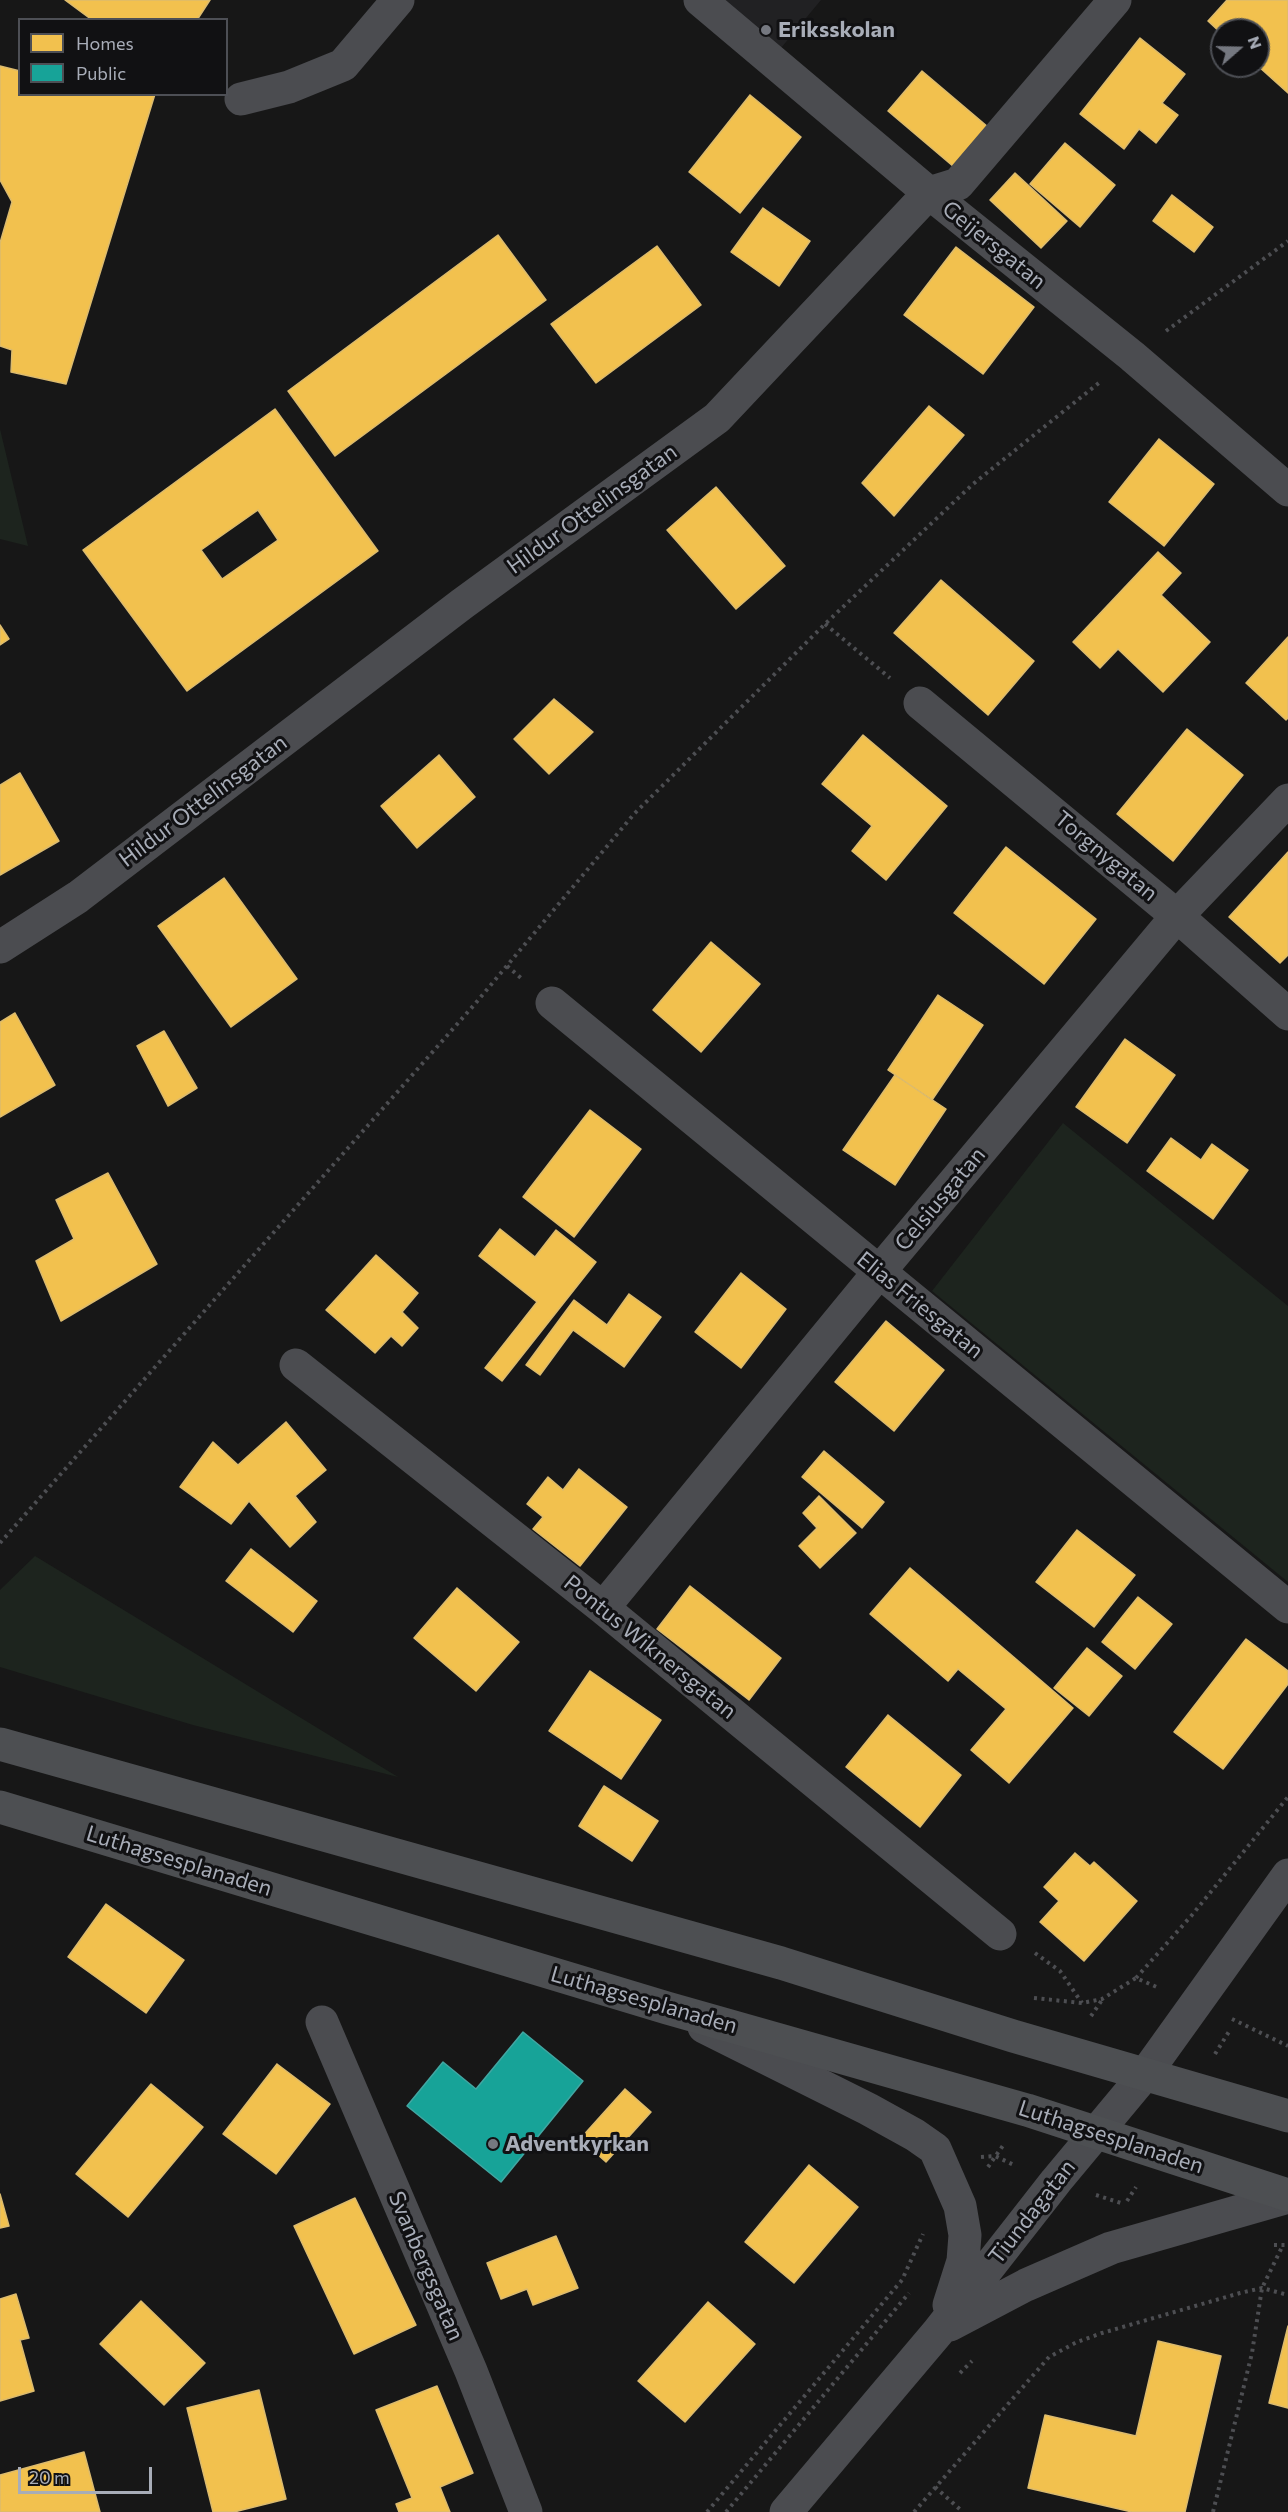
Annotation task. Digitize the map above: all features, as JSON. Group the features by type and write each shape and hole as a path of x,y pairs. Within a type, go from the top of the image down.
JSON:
{"main road":[{"path":"0,1744 781,1963 1014,2036 1288,2116"},
{"name":"Luthagsesplanaden","path":"0,1807 667,2008 995,2101 1097,2132 1288,2196"}],"street":[{"path":"241,99 289,87 344,65 398,0"},
{"name":"Geijersgatan","path":"699,0 930,193 1132,356 1288,490"},
{"name":"Hildur Ottelinsgatan","path":"0,946 78,897 462,604 717,418 930,193 958,184 1115,0"},
{"name":"Torgnygatan","path":"920,703 1178,916 1288,1014"},
{"name":"Celsiusgatan","path":"603,1608 879,1272 1178,916 1288,800"},
{"name":"Elias Friesgatan","path":"552,1003 1288,1607"},
{"name":"Pontus Wiknersgatan","path":"296,1365 603,1608 1000,1934"},
{"name":"Tiundagatan","path":"786,2512 938,2332 1146,2073 1288,1875"},
{"path":"667,2008 915,2135 935,2149 960,2206 964,2235 963,2260 956,2286 938,2332"},
{"name":"Svanbergsgatan","path":"322,2022 471,2371 526,2512"},
{"path":"938,2332 1026,2285 1111,2248 1288,2196"}],"path":[{"path":"0,1543 474,1005 634,814 825,624 973,484 1132,356 1270,251 1288,241"},
{"path":"825,624 920,703"},
{"path":"1136,1978 1192,1916 1288,1797"},
{"path":"1000,1934 1060,1971 1082,2003"},
{"path":"946,2172 975,2157 985,2140 995,2101"},
{"path":"707,2512 902,2280 927,2225"},
{"path":"1213,2512 1252,2353 1262,2288 1283,2245"},
{"path":"914,2512 1049,2357 1077,2342 1102,2333 1262,2288 1288,2295"},
{"path":"956,2376 979,2354"},
{"path":"935,2487 963,2512"}],"shaded area":[{"name":"Eriksskolan","path":"700,0 821,0 771,60"},
{"path":"0,429 28,546 0,539"},
{"path":"1063,1123 1288,1306 1288,1582 932,1291"},
{"path":"35,1556 398,1777 193,1725 0,1667 0,1590"}],"building: Homes":[{"path":"65,0 210,0 198,18 89,18"},
{"path":"1227,0 1288,0 1288,93 1270,77 1270,18 1211,18"},
{"path":"1140,38 1185,74 1162,103 1178,115 1156,143 1139,129 1124,149 1080,114"},
{"path":"0,66 18,70 18,96 154,96 66,384 11,372 12,350 0,346 0,243 12,202 0,180"},
{"path":"922,71 988,127 954,167 888,111"},
{"path":"750,95 801,137 740,213 689,172"},
{"path":"1065,143 1115,185 1080,227 1030,184"},
{"path":"1015,173 1067,221 1041,248 990,200"},
{"path":"1172,195 1213,227 1194,252 1153,221"},
{"path":"763,208 810,241 779,286 731,252"},
{"path":"498,235 546,300 335,456 288,391"},
{"path":"657,246 701,305 596,383 551,324"},
{"path":"956,247 1034,307 983,374 904,315"},
{"path":"929,406 964,435 894,516 862,483"},
{"path":"275,409 378,551 187,691 83,550","holes":["258,510 278,540 222,579 201,550"]},
{"path":"1159,439 1214,484 1164,546 1109,502"},
{"path":"716,487 785,566 736,609 667,530"},
{"path":"1158,552 1181,573 1161,595 1210,642 1163,692 1118,649 1100,668 1073,642"},
{"path":"941,580 1034,661 988,715 894,633"},
{"path":"0,625 9,639 0,645"},
{"path":"1288,637 1288,718 1286,720 1246,683"},
{"path":"554,699 593,732 549,774 514,739"},
{"path":"1187,729 1243,775 1173,861 1117,814"},
{"path":"863,735 947,806 886,880 852,851 872,826 822,784"},
{"path":"439,755 475,797 417,848 381,806"},
{"path":"20,773 59,841 0,875 0,785"},
{"path":"1006,847 1096,919 1044,984 954,913"},
{"path":"1288,852 1288,955 1280,963 1229,917"},
{"path":"224,878 297,979 231,1027 158,926"},
{"path":"711,942 760,984 701,1052 653,1010"},
{"path":"938,995 983,1025 932,1100 888,1070"},
{"path":"15,1013 55,1085 0,1117 0,1022"},
{"path":"164,1031 197,1088 168,1106 137,1046"},
{"path":"1125,1039 1175,1075 1127,1143 1076,1107"},
{"path":"895,1075 946,1109 895,1185 843,1150"},
{"path":"590,1110 641,1149 574,1237 523,1197"},
{"path":"1171,1138 1201,1160 1212,1144 1248,1170 1213,1219 1147,1171"},
{"path":"108,1173 157,1264 61,1321 36,1261 74,1239 56,1200"},
{"path":"500,1229 535,1257 556,1230 596,1262 502,1381 485,1368 537,1302 479,1256"},
{"path":"376,1255 418,1293 402,1312 418,1328 402,1346 391,1336 375,1353 326,1310"},
{"path":"741,1273 786,1309 741,1368 695,1332"},
{"path":"629,1294 661,1317 624,1367 573,1330 540,1375 526,1365 574,1300 607,1325"},
{"path":"886,1321 944,1370 894,1431 835,1382"},
{"path":"286,1422 326,1470 295,1496 316,1522 290,1547 249,1501 231,1524 180,1487 213,1442 238,1465"},
{"path":"824,1451 884,1502 862,1528 802,1477"},
{"path":"579,1469 627,1507 580,1566 533,1529 543,1517 527,1504 548,1477 563,1490"},
{"path":"819,1496 856,1533 820,1568 799,1546 817,1528 803,1513"},
{"path":"1077,1530 1135,1575 1094,1627 1036,1582"},
{"path":"251,1549 317,1601 293,1632 226,1581"},
{"path":"910,1568 1073,1708 1009,1783 971,1750 1006,1709 958,1669 948,1681 870,1614"},
{"path":"690,1586 781,1658 749,1700 657,1629"},
{"path":"457,1588 519,1642 476,1691 414,1638"},
{"path":"1138,1597 1172,1624 1135,1669 1102,1642"},
{"path":"1246,1639 1288,1671 1288,1684 1223,1769 1174,1732"},
{"path":"1087,1648 1122,1676 1089,1716 1054,1688"},
{"path":"590,1671 661,1720 621,1779 549,1731"},
{"path":"888,1715 961,1775 920,1827 846,1767"},
{"path":"604,1786 658,1821 632,1861 579,1826"},
{"path":"1075,1853 1090,1866 1094,1862 1137,1901 1084,1961 1040,1922 1059,1901 1044,1887"},
{"path":"106,1904 184,1960 146,2013 68,1957"},
{"path":"277,2064 330,2104 276,2174 223,2134"},
{"path":"151,2084 203,2127 128,2217 76,2174"},
{"path":"625,2089 651,2112 606,2162 580,2139"},
{"path":"809,2165 858,2207 794,2283 745,2242"},
{"path":"0,2194 9,2226 0,2228"},
{"path":"355,2198 416,2325 354,2354 294,2226"},
{"path":"556,2236 578,2288 533,2305 527,2289 501,2299 487,2263"},
{"path":"16,2294 29,2338 20,2340 34,2391 0,2401 0,2299"},
{"path":"141,2301 205,2363 164,2405 100,2344"},
{"path":"708,2302 755,2344 685,2422 638,2381"},
{"path":"1288,2326 1288,2408 1269,2403"},
{"path":"1158,2341 1221,2356 1185,2512 1132,2512 1028,2488 1045,2415 1136,2436"},
{"path":"437,2386 473,2473 440,2487 450,2512 399,2512 396,2504 412,2498 376,2410"},
{"path":"259,2390 286,2499 234,2512 213,2512 187,2408"},
{"path":"84,2452 100,2512 0,2512 0,2475"}],"building: Public":[{"name":"Adventkyrkan","path":"523,2032 583,2081 501,2182 407,2106 443,2062 476,2089"}],"place":[{"name":"Eriksskolan","path":"766,30"},
{"name":"Adventkyrkan","path":"493,2144"}]}
